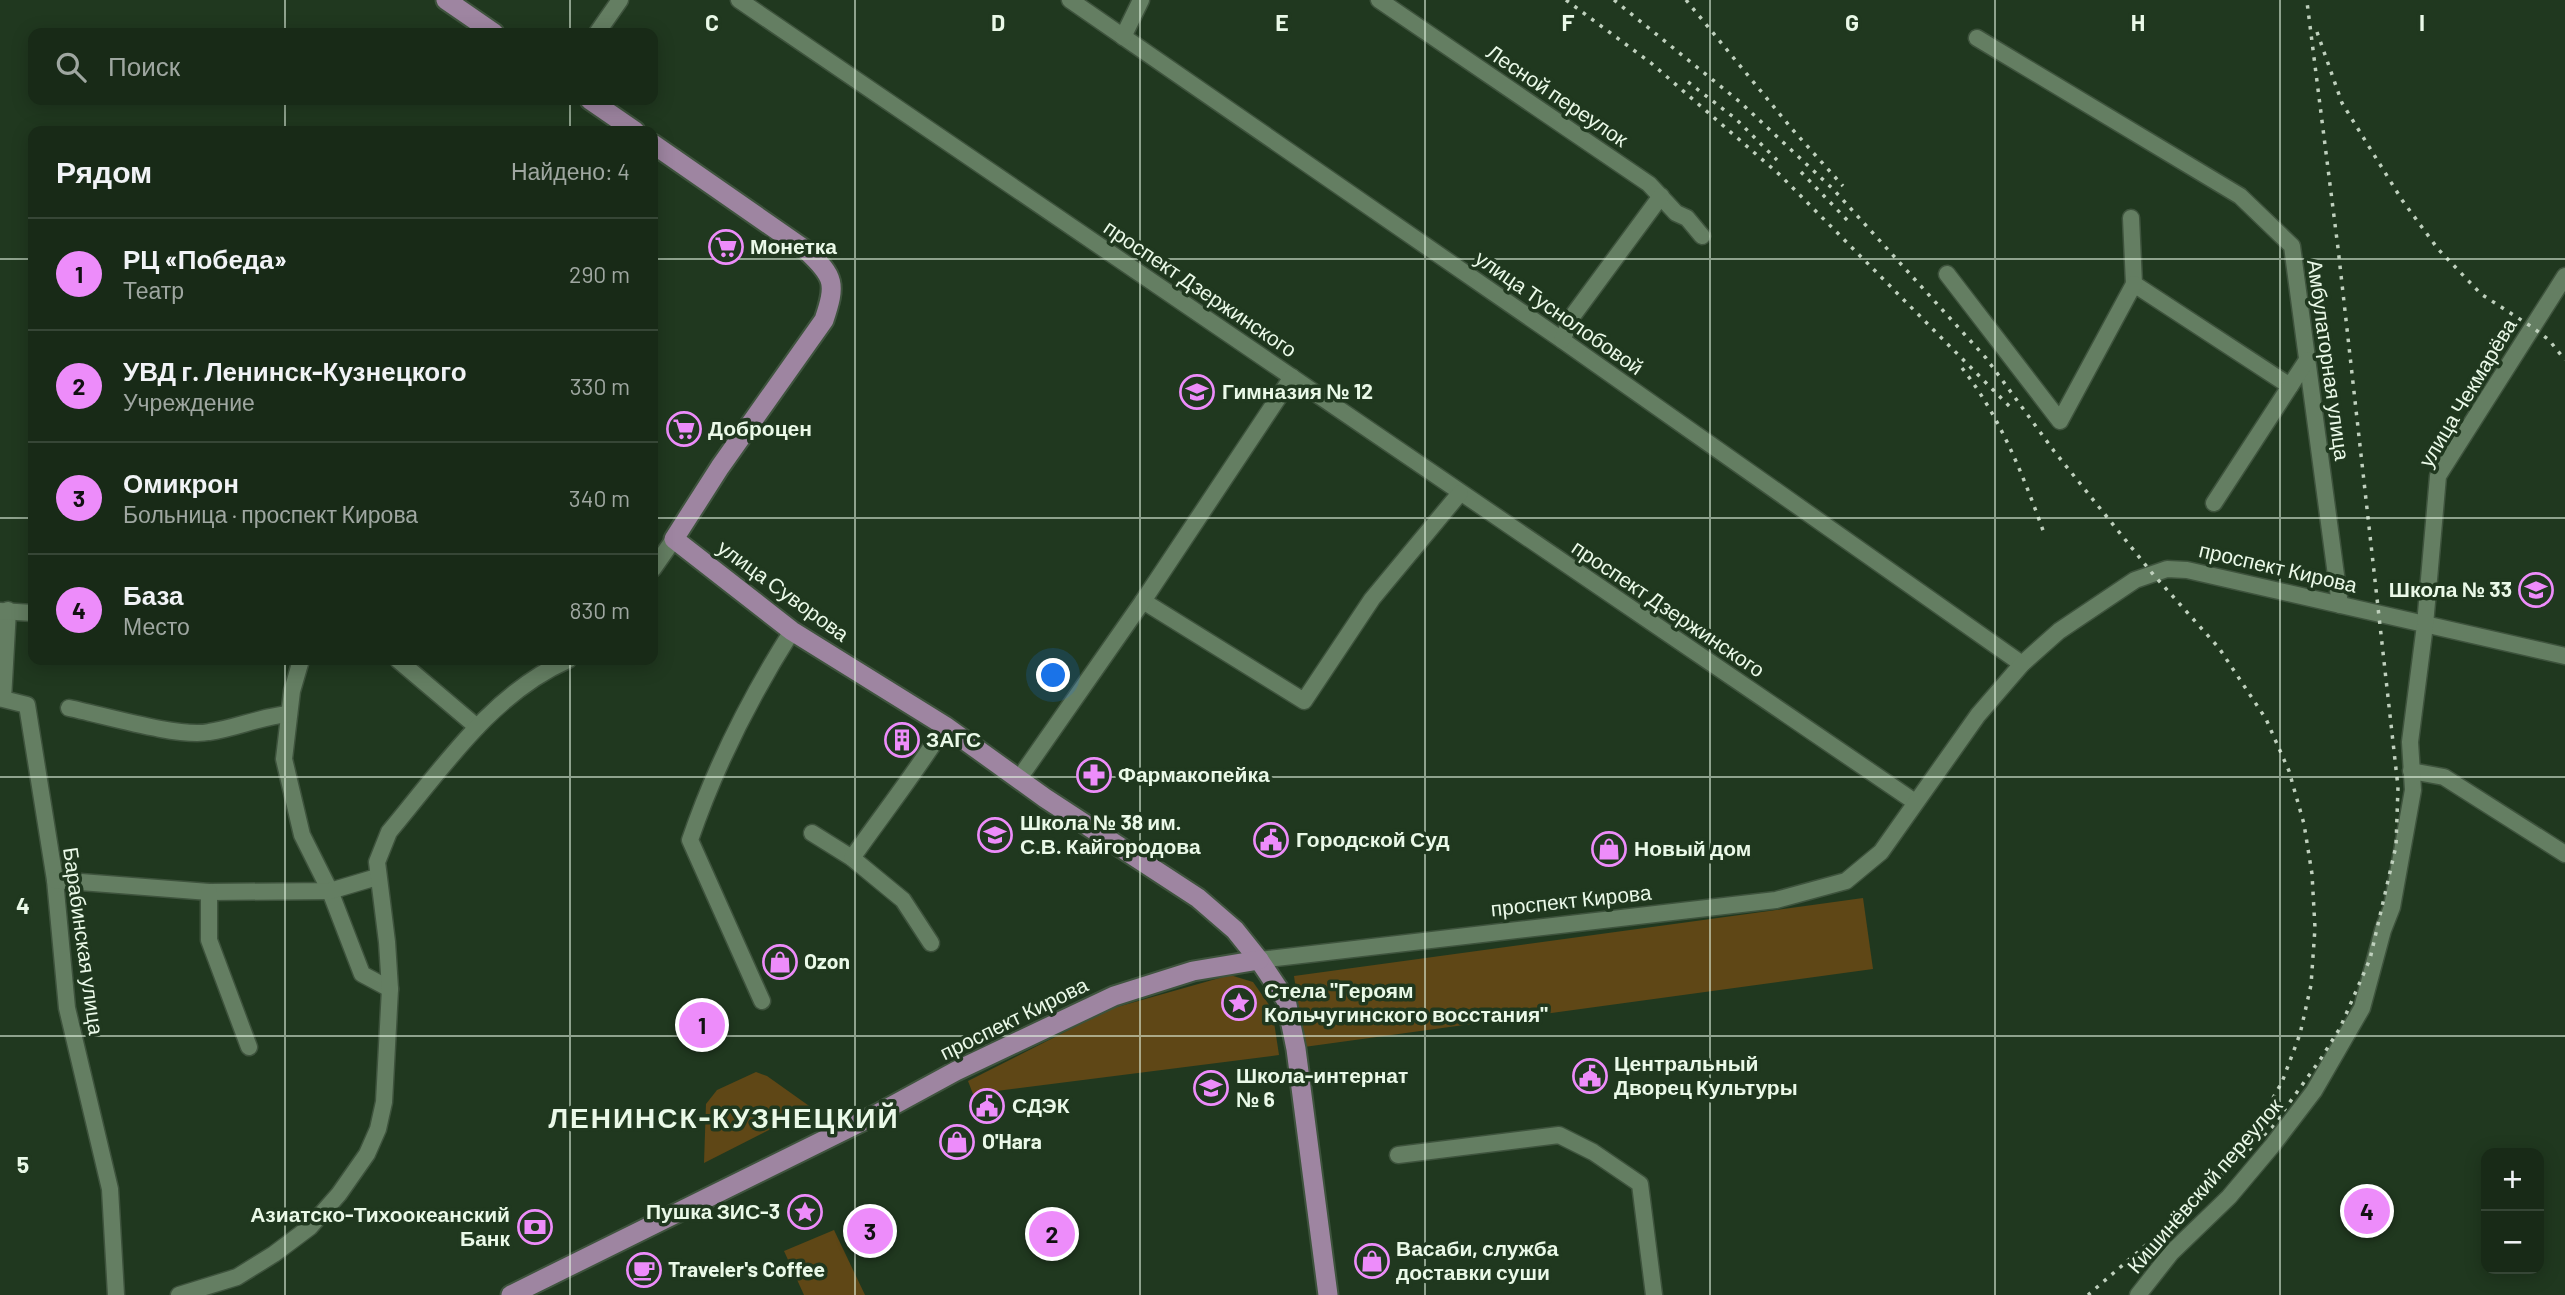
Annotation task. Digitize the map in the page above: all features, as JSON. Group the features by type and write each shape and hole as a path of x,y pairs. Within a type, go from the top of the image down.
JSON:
{"main road":[{"path":"446,0 487,28"},
{"path":"597,105 628,126"},
{"path":"658,147 807,251 825,268 833,294 824,320 720,467 674,539"},
{"name":"улица Суворова","path":"674,539 792,631 945,726 1018,780 1198,898 1235,930 1286,1000 1296,1049 1328,1295"},
{"name":"проспект Кирова","path":"511,1295 865,1120 956,1071 1114,996 1193,971 1259,960"}],"street":[{"path":"600,28 620,0"},
{"name":"проспект Дзержинского","path":"739,0 1916,802"},
{"name":"улица Туснолобовой","path":"1070,0 1562,340 2022,664"},
{"path":"1123,37 1141,0"},
{"name":"Лесной переулок","path":"1379,0 1648,184 1676,213 1687,218 1702,236"},
{"name":"Амбулаторная улица","path":"1977,38 2240,196 2291,246 2340,605"},
{"path":"1562,340 1574,314 1661,196"},
{"path":"1947,274 2060,421 2134,284 2131,218"},
{"name":"улица Чекмарёва","path":"2425,625 2438,476 2565,276"},
{"path":"2134,284 2290,386"},
{"path":"2214,503 2307,360"},
{"path":"1018,780 1143,601 1292,377"},
{"path":"1143,601 1304,701 1373,599 1460,493"},
{"path":"658,562 674,539"},
{"name":"проспект Кирова","path":"1259,960 1776,900 1846,881 1881,852 1970,725 2022,664 2059,631 2135,580 2166,569 2187,570 2565,656"},
{"path":"4,610 28,612"},
{"name":"Барабинская улица","path":"4,610 4,699 27,705 55,880 67,1009 110,1189 116,1295"},
{"name":"Кишинёвский переулок","path":"2138,1295 2171,1253 2229,1197 2272,1146 2314,1090 2362,1008 2392,907 2413,789 2410,742 2425,625"},
{"path":"762,1002 690,841 728,741 792,631"},
{"path":"300,665 292,691 284,758 302,835 330,891 362,974 390,989"},
{"path":"404,665 477,726"},
{"path":"180,1295 237,1277 310,1227 339,1194 367,1154 378,1129 384,1102 390,989 377,862 389,832 477,726 517,689 556,665"},
{"path":"69,708 181,732 207,733 270,715 289,714"},
{"path":"852,858 919,768 945,726"},
{"path":"2411,772 2444,777 2565,854"},
{"path":"812,833 852,858 903,900 932,943"},
{"path":"55,880 209,892 330,891 377,877"},
{"path":"209,892 209,940 248,1047"},
{"path":"1398,1156 1559,1135 1593,1152 1640,1184 1654,1295"}],"shaded area":[{"path":"1863,898 1873,969 1304,1047 1294,976"},
{"path":"1230,975 1253,982 1272,1009 1279,1055 973,1094 968,1081 1110,1009"},
{"path":"756,1072 767,1076 812,1108 704,1163 706,1104 717,1090"},
{"path":"834,1230 865,1295 804,1295 784,1251"}],"railway":[{"path":"1566,0 1651,63 1780,175 2014,411"},
{"path":"1614,0 1740,102 1833,189 1986,358 2054,451 2152,573 2219,648 2266,719 2289,771 2304,824 2312,874 2315,928 2311,985 2300,1034 2282,1082 2250,1139 2211,1189 2088,1295"},
{"path":"1686,0 1792,129 1843,186"},
{"path":"2249,1150 2272,1127 2340,1028 2370,959 2396,846 2398,787 2338,248 2307,2"},
{"path":"2317,32 2342,103 2402,200 2438,249 2481,294 2549,340 2565,360"},
{"path":"1688,82 1736,119 1777,160"},
{"path":"1801,172 1849,222"},
{"path":"1962,368 2000,428 2020,470 2045,536"}],"place":[{"name":"Монетка","path":"726,247"},
{"name":"Гимназия № 12","path":"1197,392"},
{"name":"Доброцен","path":"684,429"},
{"name":"Школа № 33","path":"2536,590"},
{"name":"ЗАГС","path":"902,740"},
{"name":"Фармакопейка","path":"1094,775"},
{"name":"Школа № 38 им. С.В. Кайгородова","path":"995,835"},
{"name":"Городской Суд","path":"1271,840"},
{"name":"Новый дом","path":"1609,849"},
{"name":"Ozon","path":"780,962"},
{"name":"Стела \"Героям Кольчугинского восстания\"","path":"1239,1003"},
{"name":"РЦ «Победа»","path":"702,1025"},
{"name":"Центральный Дворец Культуры","path":"1590,1076"},
{"name":"Школа-интернат № 6","path":"1211,1088"},
{"name":"СДЭК","path":"987,1106"},
{"name":"O'Hara","path":"957,1142"},
{"name":"База","path":"2367,1211"},
{"name":"Пушка ЗИС-3","path":"805,1212"},
{"name":"Азиатско-Тихоокеанский Банк","path":"535,1227"},
{"name":"Омикрон","path":"870,1231"},
{"name":"УВД г. Ленинск-Кузнецкого","path":"1052,1234"},
{"name":"Васаби, служба доставки суши","path":"1372,1261"},
{"name":"Traveler's Coffee","path":"644,1270"}],"district":[{"name":"ЛЕНИНСК-КУЗНЕЦКИЙ","path":"724,1118"}]}
